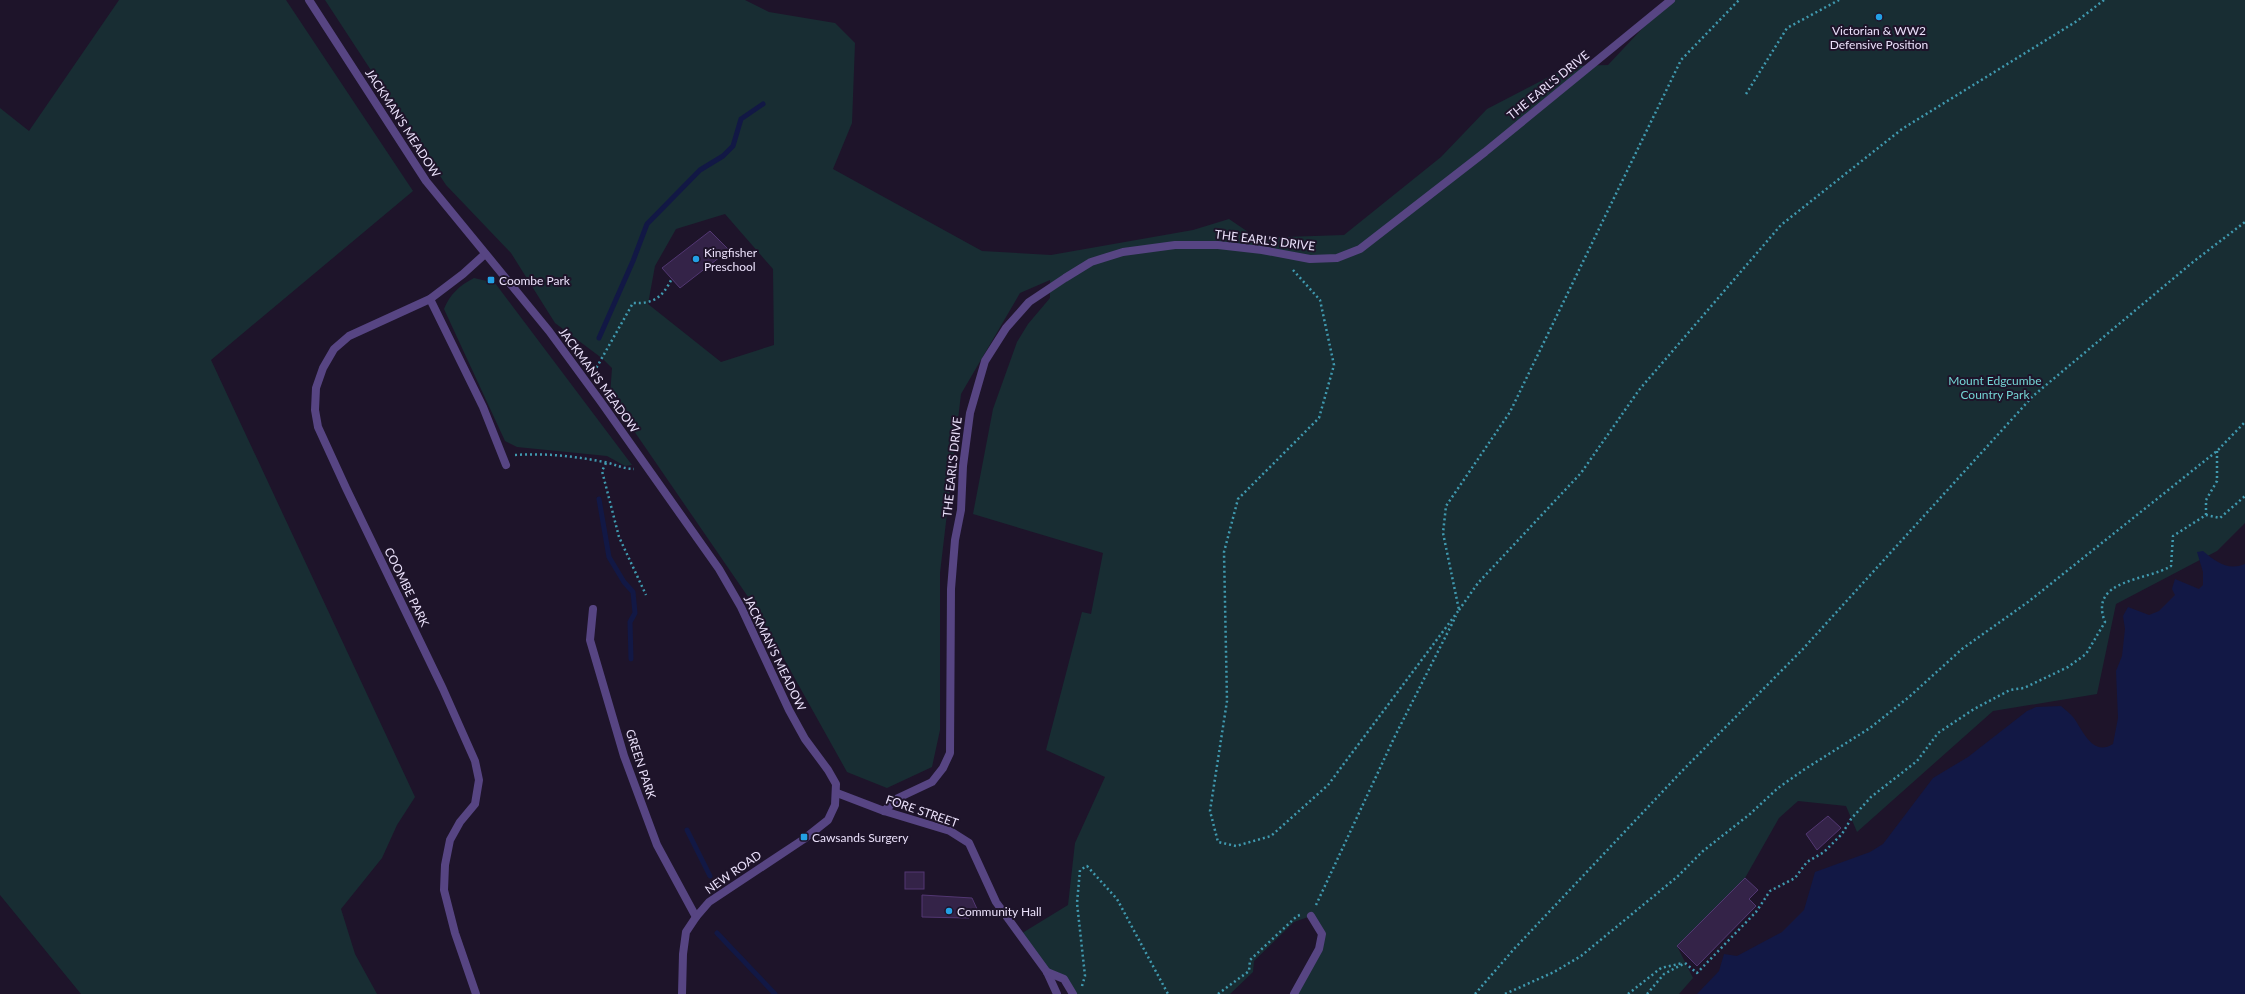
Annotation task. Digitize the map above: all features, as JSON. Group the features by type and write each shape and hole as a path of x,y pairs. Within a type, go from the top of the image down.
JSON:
{"street":[{"name":"JACKMAN'S MEADOW","path":"309,0 426,181 549,331 719,569 741,607 788,710 805,739 828,770 836,784 837,793"},
{"name":"THE EARL'S DRIVE","path":"884,811 898,798 932,782 943,768 950,753 951,589 954,540 961,510 963,466 970,413 985,361 1006,328 1029,302 1091,262 1123,252 1175,245 1218,245 1262,250 1310,258 1337,258 1360,249 1485,152 1671,0"},
{"name":"COOMBE PARK","path":"476,994 455,934 444,890 445,865 450,840 475,804 479,780 475,761 443,689 318,427 315,410 316,388 323,368 334,349 349,336 430,300 463,274 485,254"},
{"path":"430,300 483,407 506,465"},
{"name":"GREEN PARK","path":"593,610 590,640 624,756 657,845 696,917"},
{"name":"FORE STREET","path":"837,793 884,811 950,831 968,843 996,902 1047,972 1057,994"},
{"name":"NEW ROAD","path":"682,994 683,954 686,932 696,917 709,902 804,839 828,820 835,805 837,793"},
{"path":"1294,994 1319,949 1322,934 1312,915"},
{"path":"1047,972 1064,979 1073,994"}],"path":[{"path":"1218,994 1249,971 1250,960 1297,916 1312,915 1395,736 1459,610 1443,533 1446,506 1510,412 1681,60 1739,0"},
{"path":"1746,94 1787,28 1839,0"},
{"path":"1287,269 1294,270 1320,300 1334,365 1319,418 1238,499 1224,552 1227,701 1210,811 1218,842 1236,846 1271,836 1328,785 1478,583 1581,473 1639,390 1781,225 1902,129 2078,21 2104,0"},
{"path":"1475,994 1514,949 1682,771 1802,650 2033,396 2193,262 2245,222"},
{"path":"587,383 633,303 648,304 665,292 672,278"},
{"path":"1505,994 1554,972 1581,956 1677,877 1703,851 1750,814 1778,788 1804,769 1870,728 1909,697 1962,649 2028,602 2217,451 2245,422"},
{"path":"2206,515 2206,500 2217,482 2217,451"},
{"path":"503,456 530,454 565,456 606,462 625,469 648,469"},
{"path":"606,462 602,471 619,537 646,595"},
{"path":"1685,963 1697,973 1756,912 1770,892 1795,878 1807,862 1824,852 1842,834 1851,819 1870,797 1917,760 1938,733 1974,709 2010,690 2024,688 2068,667 2086,654 2105,622 2100,611 2103,597 2114,588 2131,580 2160,573 2171,566 2173,536 2206,515 2220,518 2245,496"},
{"path":"1081,988 1085,976 1077,903 1080,870 1087,866 1117,899 1168,994"},
{"path":"1628,994 1661,968 1685,963"},
{"path":"1647,994 1664,974 1685,963"}],"green space":[{"path":"119,0 286,0 413,191 211,360 415,797 397,825 382,858 341,909 355,954 377,994 81,994 0,895 0,108 29,131"},
{"name":"Mount Edgcumbe Country Park","path":"325,0 745,0 769,12 835,23 855,43 852,123 833,169 982,251 1051,255 1193,230 1229,219 1257,238 1344,235 1441,157 1487,109 1570,66 1608,65 1669,0 2245,0 2245,523 2217,551 2116,604 2097,694 1993,711 1857,832 1846,806 1798,801 1779,818 1745,878 1677,946 1693,978 1679,994 1294,994 1322,934 1311,916 1294,922 1254,961 1253,972 1230,994 1073,994 1064,979 1047,972 1019,935 1068,905 1075,843 1105,777 1046,750 1082,612 1091,614 1103,553 973,514 993,409 1017,342 1028,324 1050,298 1050,280 1020,293 961,394 940,573 940,730 932,767 887,788 847,772 755,607 610,396 612,368 603,359 555,323 511,253 446,185","holes":["725,214 773,269 774,345 721,362 648,304 655,266 676,229"]},
{"path":"474,278 495,283 632,465 625,466 607,456 517,447 505,441 444,309 449,299 456,291"}],"shaded area":[{"path":"2203,551 2218,562 2228,566 2239,566 2245,564 2245,994 1697,994 1719,971 1724,954 1737,956 1782,932 1804,910 1815,872 1870,852 1883,844 1933,778 1968,757 2027,711 2036,707 2061,706 2072,716 2094,745 2106,747 2113,744 2118,718 2116,671 2122,656 2125,629 2123,616 2128,607 2149,615 2159,611 2175,595 2172,589 2175,579 2199,589 2203,585 2203,572 2197,552"}],"building":[{"name":"Kingfisher Preschool","path":"710,231 729,250 680,288 662,268"},
{"path":"1828,816 1841,828 1817,850 1806,834"},
{"path":"905,872 924,872 924,889 905,889"},
{"path":"1745,878 1758,890 1749,899 1756,906 1697,966 1677,946"},
{"name":"Community Hall","path":"922,895 972,898 977,909 969,918 922,917"}],"waterway":[{"path":"599,338 633,261 647,224 700,170 723,156 733,146 741,119 763,104"},
{"path":"599,499 609,557 624,582 633,592 635,613 630,622 631,659"},
{"path":"687,830 710,876"},
{"path":"717,933 775,994"}],"place":[{"name":"Victorian & WW2 Defensive Position","path":"1879,17"},
{"name":"Kingfisher Preschool","path":"696,259"},
{"name":"Coombe Park","path":"491,280"},
{"name":"Cawsands Surgery","path":"804,837"},
{"name":"Community Hall","path":"949,911"}]}
